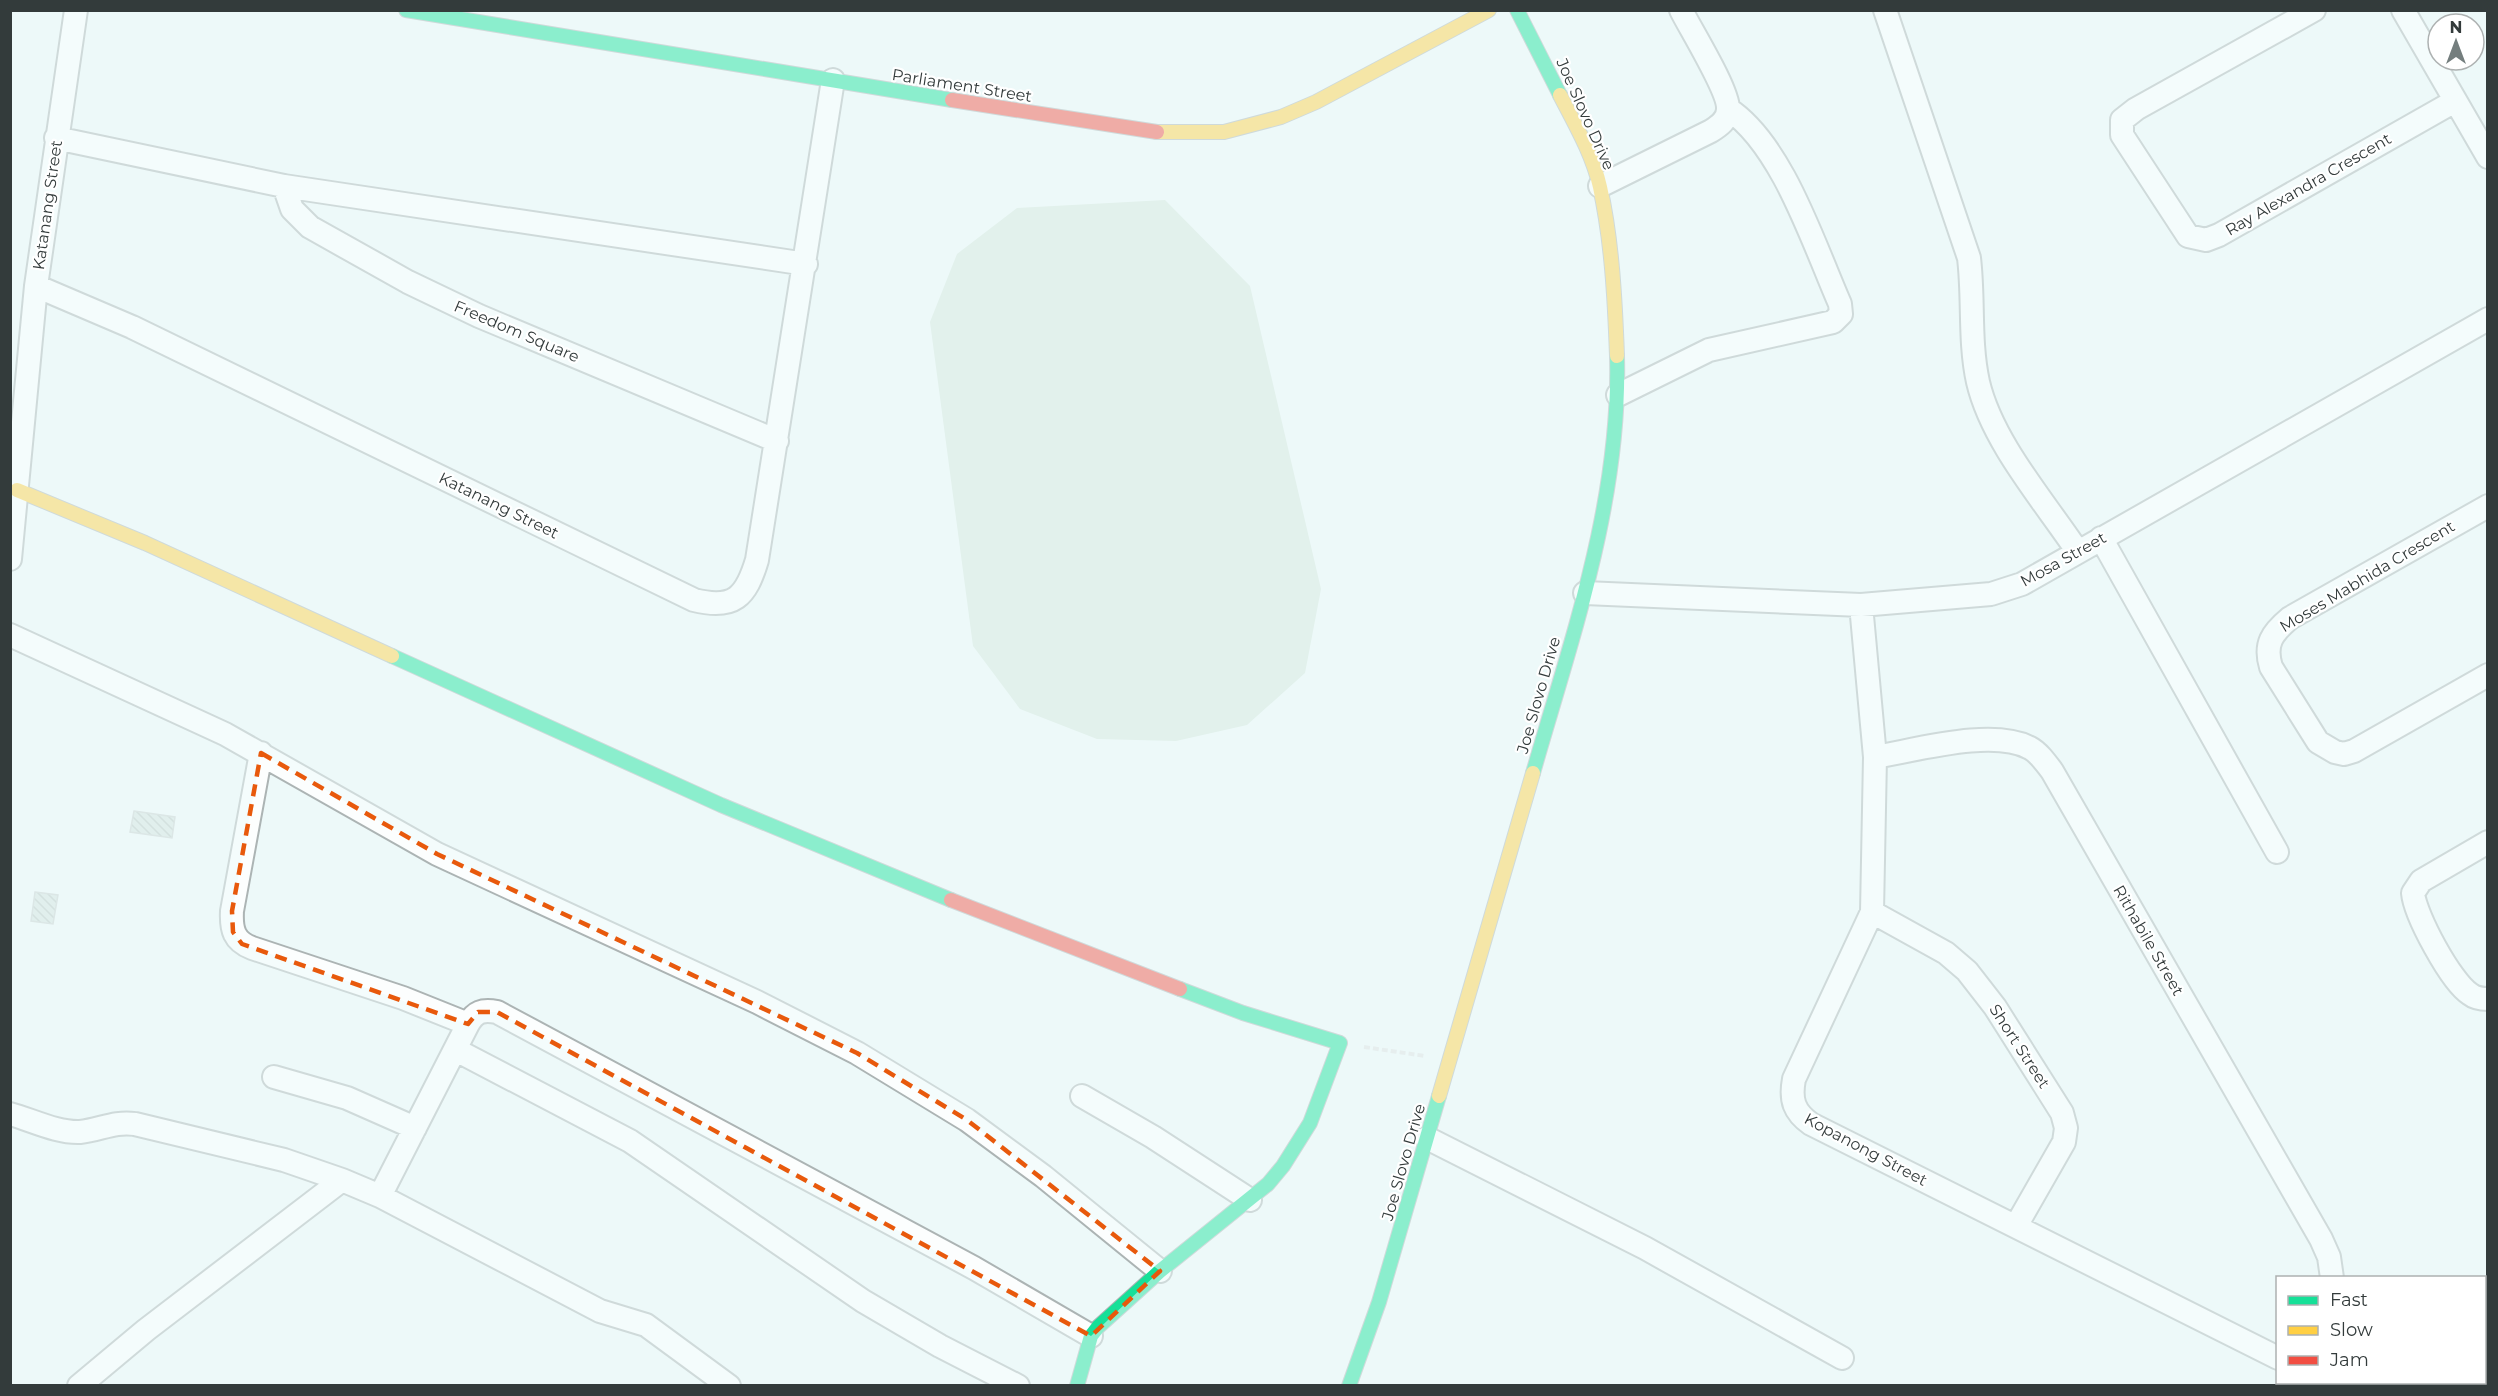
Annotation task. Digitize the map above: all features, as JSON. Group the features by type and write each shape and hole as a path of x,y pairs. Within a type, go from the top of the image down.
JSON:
{"street":[{"name":"Katanang Street","path":"76,10 36,286 132,327 694,600 710,603 739,598 752,576 806,264 833,81"},
{"name":"Parliament Street","path":"406,10 1144,131 1185,134 1224,132 1281,117 1316,102 1489,10"},
{"name":"Joe Slovo Drive","path":"1349,1386 1379,1302 1585,593 1599,538 1612,464 1618,395 1616,322 1600,186 1581,136 1517,10"},
{"path":"1618,395 1695,355 1833,322 1841,314 1840,304 1778,166 1756,131 1728,109 1722,90 1681,10"},
{"path":"1885,10 1969,258 1973,290 1973,346 1978,382 2002,441 2078,552"},
{"name":"Ray Alexandra Crescent","path":"2314,10 2136,109 2122,120 2122,135 2188,236 2206,240 2219,235 2455,101"},
{"path":"2403,10 2487,157"},
{"path":"1600,186 1711,131 1720,125 1728,109"},
{"path":"56,138 284,186 806,264"},
{"name":"Freedom Square","path":"284,186 292,209 310,227 408,282 479,316 777,441"},
{"path":"10,559 18,388 36,286"},
{"name":"Mosa Street","path":"1585,593 1860,604 1991,594 2022,584 2487,319"},
{"path":"14,500 156,548 721,805 986,914 1232,1009 1340,1043 1310,1123 1283,1166 1250,1200 1160,1271 1113,1312 1091,1336 1077,1386"},
{"name":"Moses Mabhida Crescent","path":"2487,506 2290,618 2274,631 2267,655 2271,667 2318,742 2326,749 2344,754 2368,744 2487,675"},
{"path":"2101,538 2277,852"},
{"name":"Kopanong Street","path":"1860,604 1875,757 1872,912 1794,1080 1792,1099 1795,1109 1811,1124 2276,1357"},
{"path":"10,635 120,684 261,753 363,814 437,854 757,1002 866,1058 967,1120 1043,1176 1160,1271"},
{"name":"Rithabile Street","path":"1875,757 1985,739 2010,739 2032,749 2052,771 2320,1239 2329,1257 2332,1276"},
{"path":"261,753 232,911 231,922 237,939 252,948 403,998 468,1024"},
{"path":"2487,842 2421,881 2413,893 2418,916 2455,979 2471,995 2487,999"},
{"name":"Short Street","path":"1872,912 1946,953 1967,971 1995,1007 2062,1113 2066,1128 2064,1142 2016,1226"},
{"path":"380,1196 468,1024 473,1016 486,1010 502,1014 974,1268 1091,1336"},
{"path":"456,1050 630,1141 862,1301 940,1346 1018,1386"},
{"path":"274,1077 347,1098 415,1128"},
{"path":"1082,1096 1153,1137 1250,1200"},
{"path":"10,1114 68,1131 86,1131 120,1122 135,1124 285,1160 342,1180 380,1196 600,1311 646,1325 729,1386"},
{"path":"1427,1138 1645,1248 1842,1358"},
{"path":"79,1386 146,1329 342,1180"}],"path":[{"path":"1340,1043 1449,1060"}],"highlighted area":[{"path":"261,753 437,854 857,1053 967,1120 1160,1271 1091,1336 497,1012 478,1012 468,1024 242,944 233,932 232,911"}],"green space":[{"path":"1165,200 1250,286 1321,589 1305,673 1247,725 1176,741 1097,739 1020,709 973,646 930,322 957,254 1017,208"}],"building":[{"path":"134,811 175,817 172,838 130,832"},
{"path":"35,892 58,895 53,924 31,921"}],"traffic: fast":[{"path":"406,10 952,100"},
{"path":"1517,10 1560,95"},
{"path":"1533,773 1578,619 1602,515 1611,463 1616,410 1617,356"},
{"path":"392,656 721,805 951,900"},
{"path":"1077,1386 1091,1336 1098,1327 1160,1271 1268,1184 1283,1166 1310,1123 1340,1043 1243,1013 1180,989"},
{"path":"1349,1386 1379,1302 1439,1096"}],"traffic: slow":[{"path":"1157,132 1224,132 1281,117 1316,102 1489,10"},
{"path":"1560,95 1588,151 1600,187 1610,250 1617,356"},
{"path":"17,490 145,543 392,656"},
{"path":"1439,1096 1533,773"}],"traffic: jam":[{"path":"952,100 1157,132"},
{"path":"951,900 1180,989"}]}
